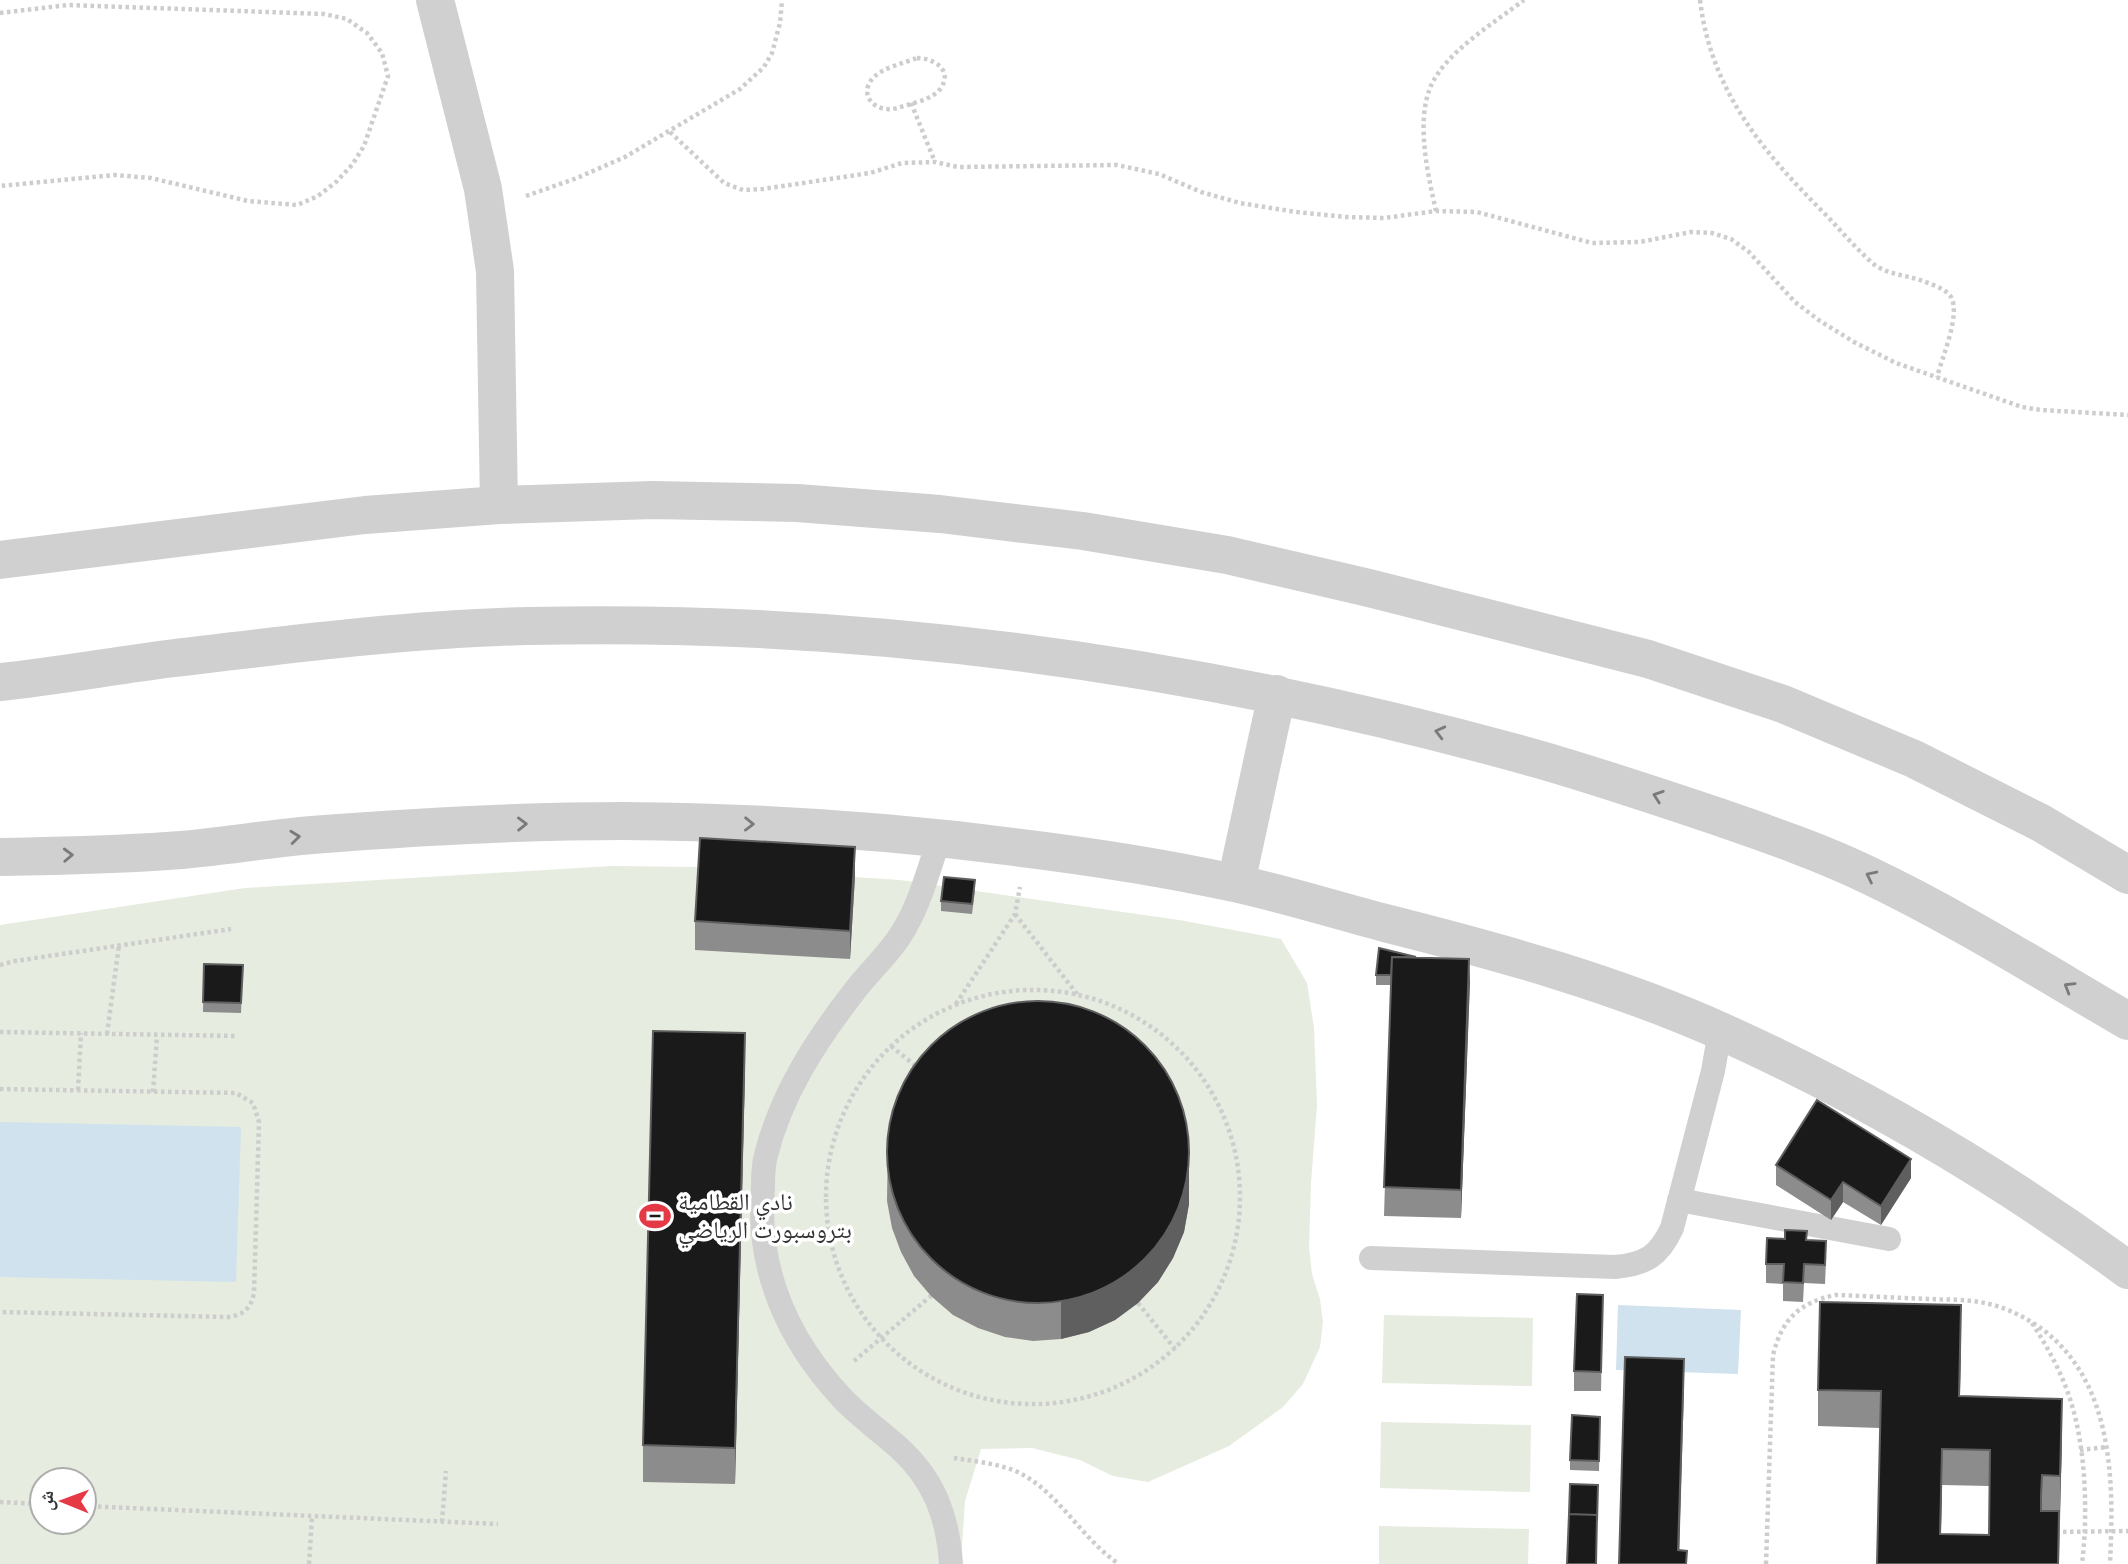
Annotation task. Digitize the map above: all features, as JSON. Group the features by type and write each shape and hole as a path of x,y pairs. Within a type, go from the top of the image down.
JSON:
{"street":[{"path":"435,0 483,189 495,271 499,505"},
{"path":"0,560 365,515 499,505 653,500 823,505 940,514 1083,531 1227,555 1648,659 1783,704 1914,759 2041,823 2128,875"},
{"path":"0,682 351,638 526,626 721,627 861,635 1000,649 1139,668 1276,694 1438,731 1586,773 1757,830 1864,872 1964,924 2128,1021"},
{"path":"1236,883 1276,694"},
{"path":"0,857 168,851 307,835 464,825 595,822 778,824 940,838 1119,861 1236,883 1494,951 1609,988 1720,1031 1838,1088 1951,1150 2060,1220 2128,1270"}],"lane":[{"path":"940,838 914,911 900,937 853,992 806,1061 780,1108 765,1158 761,1211 767,1264 782,1313 809,1359 828,1382 921,1472 938,1501 949,1534 951,1564"},
{"path":"1371,1258 1615,1267 1633,1265 1650,1258 1664,1245 1672,1228 1713,1071 1720,1031"},
{"path":"1679,1199 1889,1239"}],"path":[{"path":"485,209 577,178 625,157 740,89 764,67 772,53 780,23 782,0"},
{"path":"1436,211 1425,152 1425,110 1430,88 1442,69 1457,53 1524,0"},
{"path":"1700,0 1703,26 1724,87 1775,163 1876,266 1889,273 1920,280 1950,295 1955,307 1953,320 1937,377"},
{"path":"0,13 68,5 324,14 348,19 368,33 382,53 388,76 364,146 352,165 336,182 297,205 248,201 151,178 114,175 0,186"},
{"path":"917,58 930,58 940,65 944,76 941,88 931,96 911,103 890,110 880,109 872,103 868,93 869,83 875,75 917,58"},
{"path":"911,103 935,162"},
{"path":"670,132 724,183 743,190 870,173 902,163 935,162 958,167 1117,165 1159,174 1201,192 1240,203 1296,212 1384,218 1436,211 1477,212 1592,243 1640,242 1691,232 1712,233 1731,239 1749,252 1795,302 1820,321 1896,363 2022,407 2128,415"},
{"path":"956,1004 1015,914 1077,994"},
{"path":"0,965 231,929"},
{"path":"107,1034 119,945"},
{"path":"1016,989 1046,989 1108,1003 1137,1016 1187,1057 1206,1082 1222,1111 1233,1141 1239,1173 1240,1205 1228,1269 1214,1298 1196,1325 1175,1349 1126,1383 1099,1394 1040,1404 982,1398 954,1389 903,1358 881,1338 862,1312 834,1254 826,1190 830,1158 852,1097 869,1070 891,1046 933,1015 956,1004 985,994 1016,989"},
{"path":"0,1032 237,1036"},
{"path":"78,1090 81,1033"},
{"path":"153,1092 157,1036"},
{"path":"891,1046 923,1072"},
{"path":"0,1089 236,1093 253,1103 259,1122 254,1293 252,1303 246,1311 238,1316 228,1317 0,1312"},
{"path":"1766,1564 1773,1355 1778,1336 1788,1320 1802,1307 1818,1299 1836,1295 1980,1302 2006,1309 2031,1321 2054,1338 2072,1358 2089,1385 2100,1416 2107,1447 2112,1531 2110,1564"},
{"path":"828,1382 931,1296"},
{"path":"1138,1303 1175,1349"},
{"path":"2031,1321 2061,1374 2071,1403 2080,1450 2085,1532 2082,1564"},
{"path":"2080,1450 2107,1447"},
{"path":"901,1450 995,1465 1022,1475 1045,1491 1087,1538 1119,1564"},
{"path":"442,1522 446,1471"},
{"path":"0,1502 28,1503"},
{"path":"98,1507 498,1524"},
{"path":"309,1564 312,1516"},
{"path":"2052,1532 2128,1531"}],"shaded area":[{"name":"نادي القطامية بتروسبورت الرياضي","path":"611,866 700,867 900,880 1179,920 1281,939 1307,983 1314,1028 1317,1105 1309,1248 1323,1322 1320,1347 1303,1384 1283,1407 1229,1446 1148,1482 1113,1476 1080,1460 1032,1448 981,1449 965,1501 963,1564 0,1564 0,925 245,888"},
{"path":"1384,1315 1533,1318 1532,1386 1382,1383"},
{"path":"1381,1422 1531,1425 1530,1492 1380,1488"},
{"path":"1379,1526 1529,1529 1528,1564 1379,1564"}],"water":[{"path":"0,1122 241,1127 236,1282 0,1277"},
{"path":"1618,1305 1741,1310 1738,1374 1616,1370"}],"building":[{"path":"700,838 855,847 850,931 695,921"},
{"path":"944,877 975,880 972,904 941,901"},
{"path":"1379,948 1416,957 1392,957 1391,975 1376,975"},
{"path":"1392,957 1469,959 1461,1190 1384,1187"},
{"path":"204,964 243,965 241,1003 203,1002"},
{"path":"1038,1001 1067,1004 1096,1012 1122,1026 1145,1045 1164,1068 1178,1094 1186,1123 1189,1152 1186,1181 1178,1210 1164,1236 1145,1259 1122,1278 1096,1292 1067,1300 1038,1303 1009,1300 980,1292 954,1278 931,1259 912,1236 898,1210 890,1181 887,1152 890,1123 898,1094 912,1068 931,1045 954,1026 980,1012 1009,1004"},
{"path":"653,1031 745,1033 735,1448 643,1445"},
{"path":"1817,1100 1911,1159 1881,1206 1843,1182 1831,1200 1776,1165"},
{"path":"1785,1230 1807,1231 1806,1240 1826,1241 1825,1265 1804,1264 1803,1283 1783,1282 1784,1264 1766,1264 1767,1238 1785,1239"},
{"path":"1577,1294 1603,1295 1601,1372 1574,1371"},
{"path":"1820,1302 1961,1305 1959,1396 2062,1399 2060,1476 2042,1475 2041,1496 2041,1511 2059,1511 2058,1564 1877,1564 1881,1391 1818,1390","holes":["1942,1449 1990,1450 1989,1535 1940,1534"]},
{"path":"1625,1357 1684,1359 1678,1550 1687,1551 1686,1564 1619,1564"},
{"path":"1572,1415 1600,1417 1599,1461 1570,1460"},
{"path":"1570,1484 1598,1485 1597,1521 1597,1515 1569,1514"},
{"path":"1569,1514 1597,1515 1596,1564 1567,1564"}],"place":[{"name":"نادي القطامية بتروسبورت الرياضي","path":"655,1216"}]}
